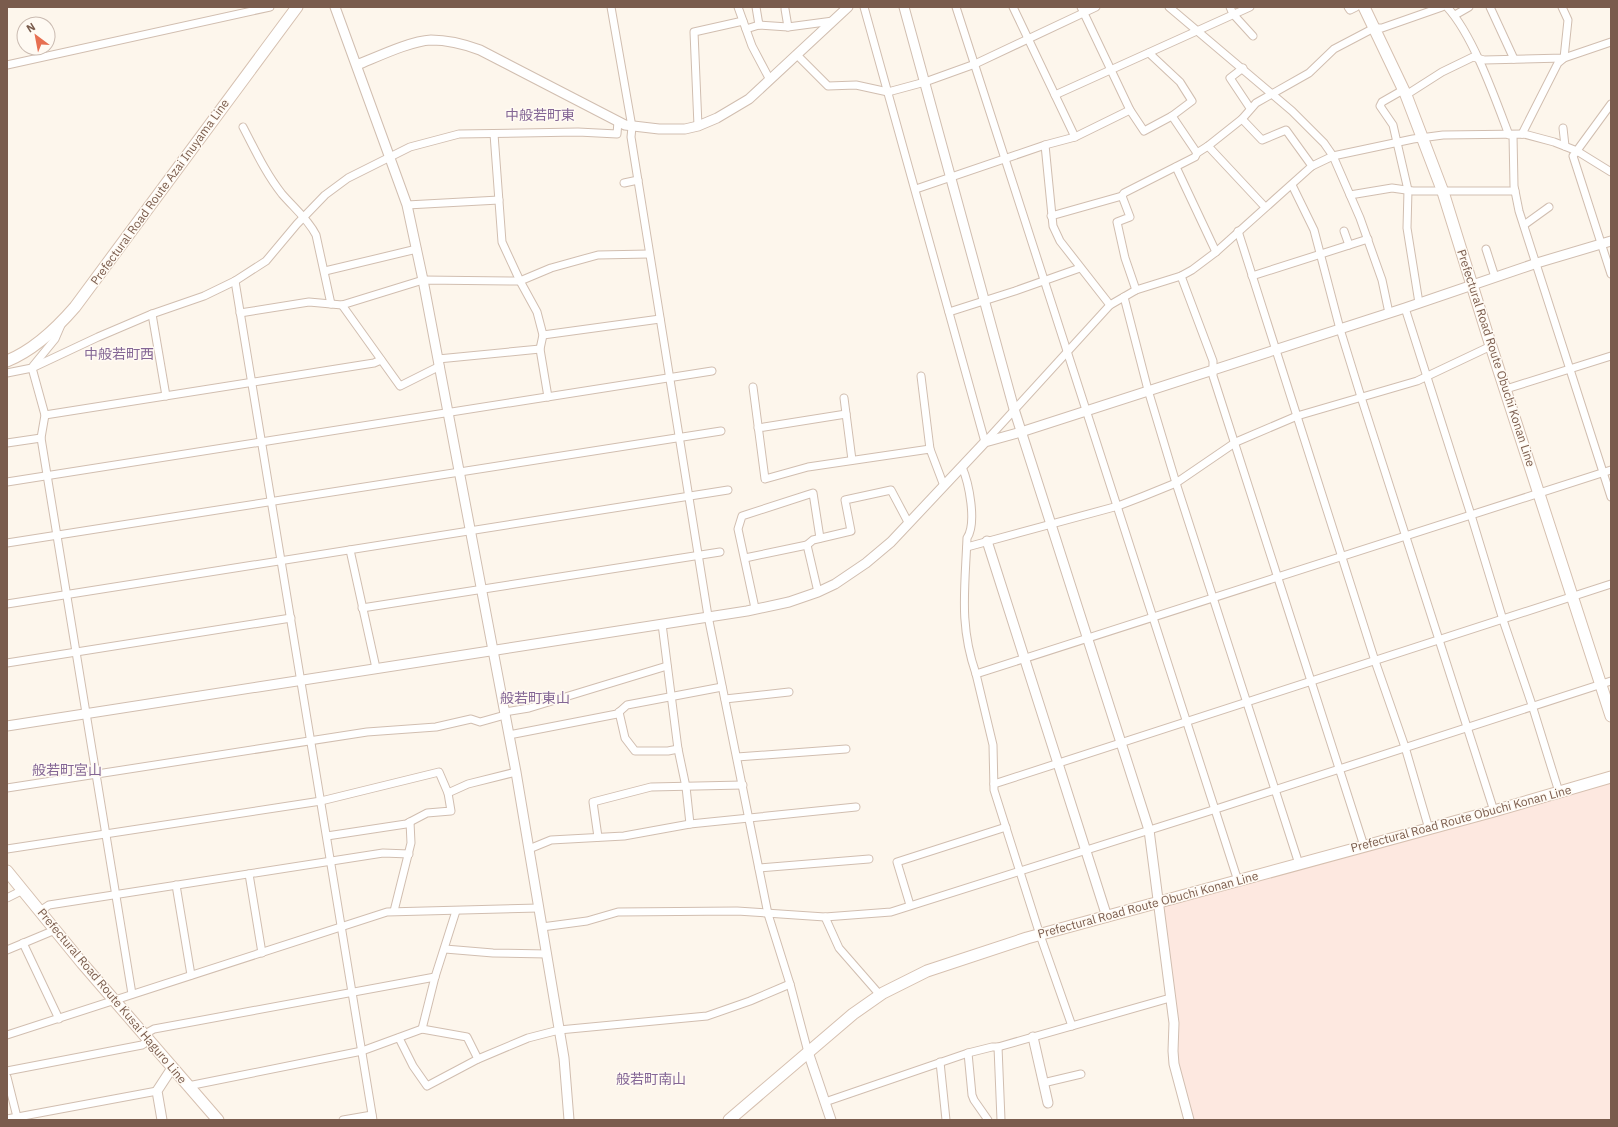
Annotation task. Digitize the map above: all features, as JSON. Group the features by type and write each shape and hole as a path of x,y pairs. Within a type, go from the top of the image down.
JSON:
{"main road":[{"name":"Prefectural Road Route Azai Inuyama Line","path":"7,361 32,348 63,322 296,7"},
{"name":"Prefectural Road Route Obuchi Konan Line","path":"1364,7 1405,92 1443,192 1491,346 1573,596 1606,682 1611,716"},
{"name":"Prefectural Road Route Obuchi Konan Line","path":"729,1120 852,1014 880,996 927,971 983,951 1611,778"},
{"name":"Prefectural Road Route Kusai Haguro Line","path":"7,871 146,1038 218,1120"}],"street":[{"path":"7,65 270,7"},
{"path":"335,7 407,205 417,249 516,772 564,1058 569,1120"},
{"path":"611,7 632,127 631,137 687,495 722,687 750,819 768,914 790,984 808,1052 831,1120"},
{"path":"738,7 752,46 770,80"},
{"path":"756,7 759,25"},
{"path":"357,65 405,47 430,40 462,43 480,50 559,92 632,127 673,130 698,126 732,110 770,80 848,7"},
{"path":"864,7 916,189 985,442"},
{"path":"904,7 1021,432 1123,743 1149,830 1174,1023 1174,1064 1189,1120"},
{"path":"956,7 1004,159 1088,410 1238,881"},
{"path":"1013,7 1075,137"},
{"path":"798,55 828,86 856,85 888,92 924,82 975,64 1082,10 1096,7"},
{"path":"1169,7 1244,68 1324,143 1333,156 1368,240 1382,280 1389,313"},
{"path":"1055,95 1197,31 1232,10 1250,7"},
{"path":"1348,7 1350,10 1356,7"},
{"path":"1050,216 1122,196 1124,193 1195,157 1197,153 1208,146 1210,142 1242,119 1250,108 1264,98 1274,95 1309,73 1334,49 1354,37 1374,28 1382,28 1442,7"},
{"path":"1447,7 1455,15 1478,59 1511,135 1515,191 1524,225 1611,497"},
{"path":"1455,15 1468,7"},
{"path":"1490,7 1514,59"},
{"path":"1522,134 1558,63 1564,58 1568,20 1562,7"},
{"path":"785,9 788,27"},
{"path":"1082,10 1130,110 1144,131 1172,116 1192,101 1180,82 1149,53"},
{"path":"1232,10 1254,36"},
{"path":"746,30 759,25 788,27 833,20"},
{"path":"698,126 694,32 743,21"},
{"path":"1419,303 1407,228 1408,190 1393,125 1380,106 1382,102 1405,92 1473,57 1484,60 1564,58 1611,42"},
{"path":"1244,68 1230,78 1250,108"},
{"path":"1611,104 1573,156 1611,274"},
{"path":"916,189 952,178 1045,145 1075,137 1130,110"},
{"path":"1172,116 1197,153"},
{"path":"1242,119 1262,140 1286,130 1312,166"},
{"path":"7,373 32,368 98,337 152,314 204,296 235,281 266,261 304,217 325,196 348,178 373,164 390,159 410,148 459,134 578,132 617,134 618,121"},
{"path":"243,127 270,177 283,195 304,217 316,235 331,304"},
{"path":"1563,128 1565,146"},
{"path":"494,134 502,242 520,281 537,312 544,336 540,349 548,397"},
{"path":"7,726 747,611 755,608 769,607 789,602 818,592 835,584 866,563 891,542 908,522 962,467 1014,408 1110,305 1136,290 1181,276 1216,252 1312,166 1333,156 1423,137 1442,135 1522,134 1554,142 1577,151 1611,172"},
{"path":"1045,145 1050,216 1053,226 1060,241 1110,305"},
{"path":"1208,146 1265,207"},
{"path":"1176,167 1216,252"},
{"path":"624,182 638,180"},
{"path":"1292,185 1314,230 1319,254 1340,329 1361,397 1407,536 1494,811"},
{"path":"1350,195 1392,188 1443,192 1515,191"},
{"path":"1122,196 1130,217 1114,222 1136,290"},
{"path":"407,205 498,200"},
{"path":"1524,225 1549,207"},
{"path":"1238,231 1343,557 1375,662 1405,747 1429,829"},
{"path":"1344,231 1349,245"},
{"path":"1252,276 1368,240"},
{"path":"985,442 1021,432 1213,368 1405,308 1537,263 1611,241"},
{"path":"325,271 417,249"},
{"path":"1486,250 1495,277"},
{"path":"240,313 310,302 342,305 423,280 520,281 551,268 598,255 649,254"},
{"path":"949,312 984,302 1080,268"},
{"path":"1181,276 1212,361 1214,376 1364,846"},
{"path":"235,281 253,383 300,681 331,861 372,1117 343,1120"},
{"path":"1124,297 1148,390 1176,483 1299,864"},
{"path":"342,305 400,386 439,363 540,349"},
{"path":"1405,308 1503,620 1560,792"},
{"path":"152,314 166,396"},
{"path":"544,336 660,319"},
{"path":"32,368 55,339 63,322"},
{"path":"967,546 1118,506 1176,483 1236,442 1297,416 1426,377 1491,346"},
{"path":"1506,389 1611,356"},
{"path":"45,415 253,383 374,363 381,360"},
{"path":"32,368 45,415 41,438 132,994"},
{"path":"7,482 712,370"},
{"path":"921,376 930,450 944,486"},
{"path":"753,387 765,479 808,467 930,450"},
{"path":"844,398 852,460"},
{"path":"758,428 846,414"},
{"path":"7,543 721,431"},
{"path":"7,443 41,438"},
{"path":"962,467 970,494 970,528 967,546 964,615 968,652 976,674 993,745 994,784 1040,935 1072,1026"},
{"path":"976,674 1024,660 1611,470"},
{"path":"7,604 282,562 687,495 728,490"},
{"path":"745,558 807,545 813,540 851,532 845,500 891,490 908,522"},
{"path":"755,608 738,529 742,516 813,494 820,538"},
{"path":"987,541 1107,917"},
{"path":"807,545 818,592"},
{"path":"350,550 376,668"},
{"path":"362,608 720,552"},
{"path":"994,784 1123,743 1162,728 1248,703 1611,584"},
{"path":"7,663 291,618"},
{"path":"662,624 678,749 686,787 690,824"},
{"path":"7,788 368,732 436,727 470,719 480,722 667,666"},
{"path":"542,927 587,921 618,912 737,911 768,914 825,916 891,912 1216,809 1606,682"},
{"path":"509,735 619,712 627,705 671,698 722,687"},
{"path":"725,699 789,692"},
{"path":"619,712 625,738 635,751 668,751 678,749"},
{"path":"737,757 846,749"},
{"path":"7,849 321,801 440,772 448,793 451,811 427,813 410,822 326,836"},
{"path":"448,793 468,784 516,772"},
{"path":"598,837 593,802 651,787 743,785"},
{"path":"529,848 551,840 624,836 690,824 856,807"},
{"path":"394,911 412,843 410,822"},
{"path":"910,905 897,862 1006,827"},
{"path":"40,911 49,905 116,894 384,853 409,854"},
{"path":"759,868 869,859"},
{"path":"249,874 262,953"},
{"path":"176,885 191,975"},
{"path":"7,898 23,890"},
{"path":"7,1035 341,926 394,911 456,911 539,908"},
{"path":"422,1029 435,977 456,911"},
{"path":"825,916 839,948 880,996"},
{"path":"7,950 55,930"},
{"path":"22,943 59,1019"},
{"path":"445,949 493,953 547,954"},
{"path":"7,1071 142,1045 154,1029 435,977"},
{"path":"399,1038 413,1066 426,1086 478,1060 528,1038 559,1030 707,1016 750,1001 790,984"},
{"path":"825,1102 968,1053 998,1047 1170,998"},
{"path":"188,1086 362,1051 422,1029 467,1037 478,1060"},
{"path":"1033,1037 1048,1103"},
{"path":"998,1047 1000,1120"},
{"path":"968,1053 972,1095 988,1120"},
{"path":"940,1062 946,1120"},
{"path":"162,1120 157,1090 172,1068"},
{"path":"1043,1083 1081,1074"},
{"path":"7,1077 17,1118"},
{"path":"7,1119 157,1090"}],"shaded area":[{"path":"1611,777 1611,1120 1189,1120 1178,1084 1158,902"}],"district":[{"name":"中般若町東","path":"540,115"},
{"name":"中般若町西","path":"119,354"},
{"name":"般若町東山","path":"535,698"},
{"name":"般若町宮山","path":"67,770"},
{"name":"般若町南山","path":"651,1079"}]}
